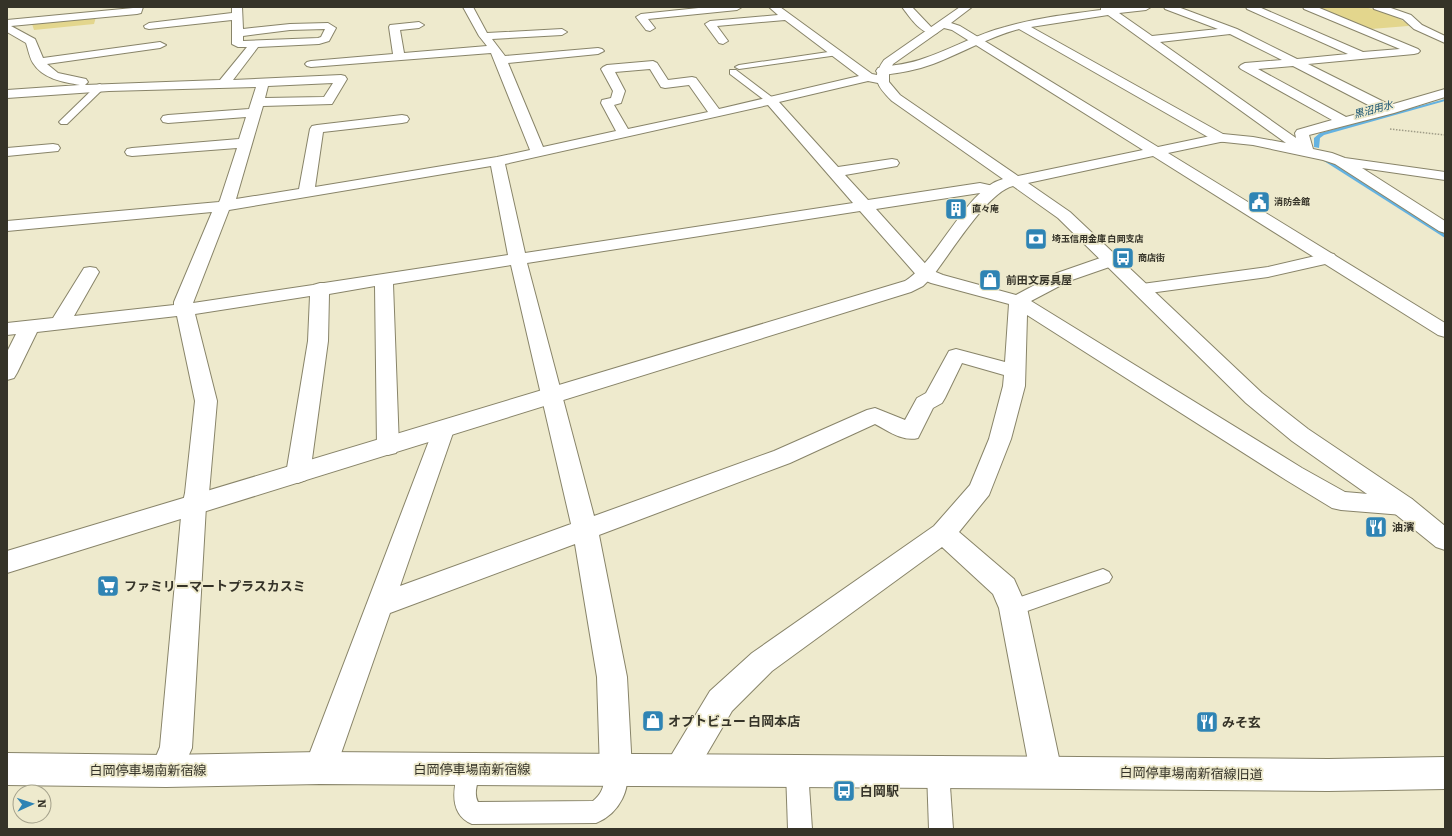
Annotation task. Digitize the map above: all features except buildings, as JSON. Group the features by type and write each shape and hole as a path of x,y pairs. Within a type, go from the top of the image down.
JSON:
{"street":[{"path":"7,23 137,11 138,7"},
{"path":"468,7 484,36 495,49 501,60 538,151"},
{"path":"650,28 641,17 737,7"},
{"path":"774,7 834,53 877,76 885,88 896,98 1016,180 1064,215 1254,398 1300,435 1403,506 1445,540"},
{"path":"907,7 928,30 938,27 956,28 1445,331"},
{"path":"877,76 888,62 967,7"},
{"path":"7,226 225,206 497,160 716,114 770,100 877,76 936,60 977,41 1021,26 1107,9 1146,7"},
{"path":"1169,7 1233,31 1389,110"},
{"path":"1251,7 1363,56"},
{"path":"1308,7 1414,51 1245,67 1342,120"},
{"path":"1378,7 1407,17 1418,27 1445,40"},
{"path":"1107,9 1307,152"},
{"path":"149,26 236,12 237,33 238,44 319,41 325,39 331,28 328,26 290,27 237,33"},
{"path":"723,41 710,24 787,17"},
{"path":"55,29 94,25"},
{"path":"399,56 394,27 419,25"},
{"path":"1021,26 1220,138"},
{"path":"1404,29 1418,27"},
{"path":"1369,32 1390,30"},
{"path":"12,31 32,32"},
{"path":"12,31 30,41 38,62 51,74 104,87"},
{"path":"1149,40 1233,31"},
{"path":"484,36 562,32"},
{"path":"1433,34 1445,32"},
{"path":"224,84 255,44"},
{"path":"38,62 160,45"},
{"path":"311,64 495,49"},
{"path":"501,60 598,51"},
{"path":"624,134 607,103 617,100 619,91 607,69 653,65 665,84 692,81 716,114"},
{"path":"7,94 104,87 224,84 258,99 328,101 341,79 258,99 168,119"},
{"path":"1307,152 1302,133 1342,120 1389,110 1445,93"},
{"path":"166,771 176,748 194,506 197,494 206,401 186,309 183,302 220,211 228,201 258,99"},
{"path":"770,100 925,274 937,279 1018,301 1294,474 1341,501 1403,506"},
{"path":"306,192 317,129 402,119"},
{"path":"7,562 905,288 920,281 968,218 993,190 1002,184 1016,180 1220,138 1252,141 1328,156 1340,161 1445,228"},
{"path":"132,152 245,143"},
{"path":"7,152 53,148"},
{"path":"497,160 518,260 585,529 612,677 616,770"},
{"path":"1340,161 1445,176"},
{"path":"834,172 892,163"},
{"path":"7,329 186,309 320,288 518,260 980,188 993,190"},
{"path":"1142,289 1268,272 1328,258"},
{"path":"1018,301 1063,277 1112,260"},
{"path":"60,323 90,272"},
{"path":"384,279 388,447"},
{"path":"298,474 318,341 320,288"},
{"path":"680,770 721,701 762,662 943,533 980,489 1000,439 1014,386 1018,301"},
{"path":"7,373 30,326"},
{"path":"378,605 782,458 875,415 910,432 925,403 934,398 956,355 1015,371"},
{"path":"320,768 378,605 443,430"},
{"path":"943,533 1004,586 1013,608 1046,772"},
{"name":"白岡停車場南新宿線","path":"7,769 166,771 320,768 938,772"},
{"name":"白岡停車場南新宿線旧道","path":"938,772 1328,775 1445,773"}],"lane":[{"path":"770,100 736,69 834,53"},
{"path":"64,122 104,87"},
{"path":"1013,608 1103,577"},
{"path":"470,769 465,789 465,802 472,813 596,812 605,807 614,796 616,770"},
{"path":"797,771 800,829"},
{"path":"938,772 941,829"}],"path":[{"path":"1386,129 1445,135"}],"shaded area":[{"path":"1311,7 1362,7 1374,9 1386,12 1409,25 1371,29"},
{"path":"96,17 94,24 34,30 32,24"}],"waterway":[{"name":"黒沼用水","path":"1317,147 1317,138 1322,134 1445,100"},
{"name":"黒沼用水","path":"1326,160 1445,236"}],"place":[{"name":"消防会館","path":"1259,202"},
{"name":"直々庵","path":"956,209"},
{"name":"埼玉信用金庫 白岡支店","path":"1036,239"},
{"name":"商店街","path":"1123,258"},
{"name":"前田文房具屋","path":"990,280"},
{"name":"油濱","path":"1376,527"},
{"name":"ファミリーマートプラスカスミ","path":"108,586"},
{"name":"オプトビュー 白岡本店","path":"653,721"},
{"name":"みそ玄","path":"1207,722"},
{"name":"白岡駅","path":"844,791"}]}
